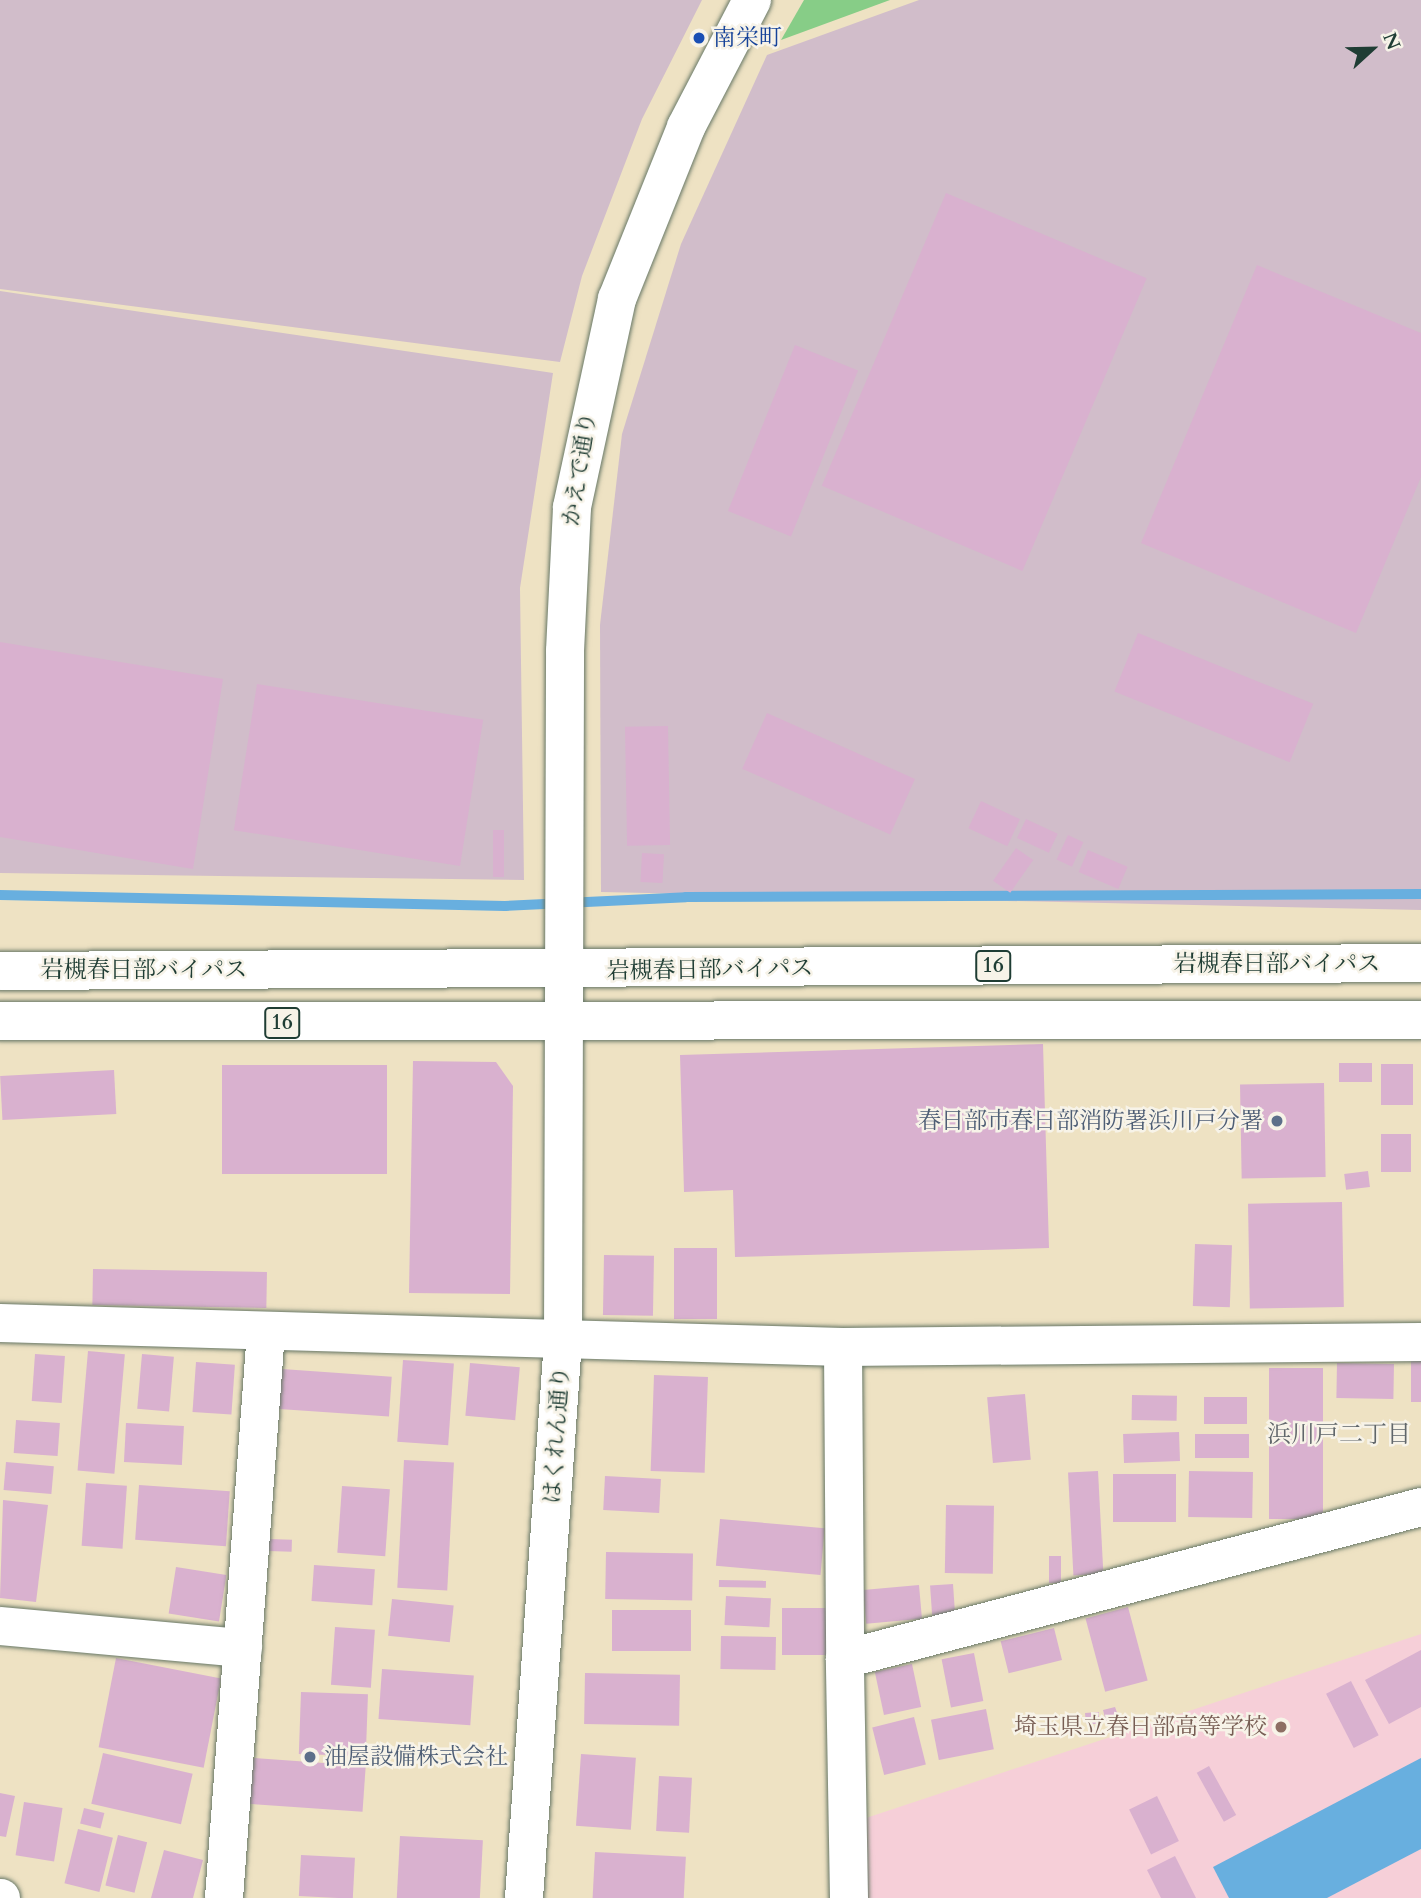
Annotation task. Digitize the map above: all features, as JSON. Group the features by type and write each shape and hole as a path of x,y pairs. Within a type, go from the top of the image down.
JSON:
{"main road":[{"name":"かえで通り","path":"564,971 566,579 582,446 617,299 643,227 752,0"},
{"name":"岩槻春日部バイパス","path":"0,971 564,971 1421,963"},
{"name":"はくれん通り","path":"524,1898 564,1340 564,971"},
{"name":"16","path":"0,1021 565,1025 1421,1020"},
{"path":"0,1323 843,1346 1421,1342"},
{"path":"224,1898 266,1332"},
{"path":"843,1346 849,1898"},
{"path":"845,1659 1421,1507"},
{"path":"0,1626 243,1648"}],"shaded area":[{"path":"0,0 702,0 642,119 582,276 560,362 0,289"},
{"path":"919,0 1421,0 1421,910 601,892 600,625 622,434 681,244 767,55"},
{"path":"0,291 553,373 520,588 524,880 0,873"},
{"name":"埼玉県立春日部高等学校","path":"1421,1634 1421,1898 861,1898 860,1820"}],"green space":[{"path":"804,0 890,0 781,40"}],"water":[{"path":"1421,1758 1421,1849 1327,1898 1229,1898 1213,1867"}],"building":[{"path":"946,193 1147,278 1022,571 822,486"},
{"path":"1257,265 1421,333 1421,477 1356,633 1141,543"},
{"path":"795,345 858,370 791,536 728,511"},
{"path":"1138,633 1313,704 1290,762 1114,691"},
{"path":"0,642 223,679 193,869 0,837"},
{"path":"257,684 483,720 460,866 234,830"},
{"path":"767,713 915,779 890,835 742,769"},
{"path":"668,726 670,845 627,846 625,727"},
{"path":"981,801 1020,819 1007,846 968,828"},
{"path":"1026,819 1058,834 1049,853 1017,838"},
{"path":"493,830 504,830 504,877 493,877"},
{"path":"1068,835 1083,842 1072,867 1057,859"},
{"path":"1016,848 1033,860 1010,893 993,881"},
{"path":"1088,850 1128,867 1118,889 1079,872"},
{"path":"642,853 664,854 662,883 640,882"},
{"path":"1043,1044 1049,1248 735,1257 733,1190 684,1192 680,1055"},
{"path":"413,1061 496,1062 513,1086 510,1294 409,1293"},
{"path":"1339,1063 1372,1063 1372,1082 1339,1082"},
{"path":"1381,1064 1413,1064 1413,1105 1381,1105"},
{"path":"222,1065 387,1065 387,1174 222,1174"},
{"path":"114,1070 116,1114 2,1120 0,1076"},
{"path":"1324,1083 1326,1177 1242,1178 1240,1084"},
{"path":"1381,1134 1411,1134 1411,1172 1381,1172"},
{"path":"1368,1171 1370,1187 1346,1190 1344,1174"},
{"path":"1342,1202 1344,1307 1250,1309 1248,1204"},
{"path":"1195,1244 1232,1245 1230,1307 1193,1306"},
{"path":"674,1248 717,1248 717,1319 674,1319"},
{"path":"604,1255 654,1256 653,1316 603,1315"},
{"path":"93,1269 267,1272 266,1308 92,1305"},
{"path":"88,1351 125,1354 114,1474 78,1471"},
{"path":"35,1354 65,1356 62,1403 32,1401"},
{"path":"142,1354 174,1357 169,1412 137,1409"},
{"path":"403,1360 454,1364 448,1445 397,1442"},
{"path":"1411,1361 1421,1361 1421,1402 1411,1402"},
{"path":"196,1362 235,1365 231,1415 193,1412"},
{"path":"470,1363 520,1367 515,1420 465,1416"},
{"path":"1337,1363 1394,1364 1393,1399 1336,1398"},
{"path":"1269,1368 1323,1368 1323,1519 1269,1519"},
{"path":"282,1369 392,1377 389,1417 279,1409"},
{"path":"654,1375 708,1377 705,1473 651,1471"},
{"path":"1025,1394 1031,1460 993,1463 987,1397"},
{"path":"1132,1395 1177,1396 1177,1421 1132,1420"},
{"path":"1204,1397 1247,1397 1247,1424 1204,1424"},
{"path":"16,1420 60,1423 58,1456 14,1453"},
{"path":"126,1423 184,1426 182,1465 124,1462"},
{"path":"1179,1432 1180,1461 1124,1463 1123,1434"},
{"path":"1195,1434 1249,1434 1249,1458 1195,1458"},
{"path":"404,1460 454,1463 447,1590 397,1588"},
{"path":"6,1462 54,1466 51,1494 4,1490"},
{"path":"1098,1471 1103,1574 1073,1575 1068,1473"},
{"path":"1189,1471 1253,1472 1252,1518 1188,1517"},
{"path":"1113,1474 1176,1474 1176,1522 1113,1522"},
{"path":"605,1476 661,1479 659,1513 603,1510"},
{"path":"86,1483 127,1486 123,1549 82,1546"},
{"path":"139,1485 230,1491 226,1546 135,1540"},
{"path":"342,1486 390,1489 385,1556 337,1553"},
{"path":"3,1500 48,1505 36,1602 0,1598"},
{"path":"946,1505 994,1506 993,1574 945,1573"},
{"path":"720,1519 825,1528 821,1575 716,1566"},
{"path":"269,1539 292,1540 292,1552 269,1551"},
{"path":"606,1552 693,1554 692,1601 605,1599"},
{"path":"1049,1556 1061,1556 1061,1583 1049,1583"},
{"path":"314,1565 375,1569 372,1605 311,1601"},
{"path":"176,1567 226,1575 219,1621 169,1613"},
{"path":"719,1580 766,1581 766,1588 719,1587"},
{"path":"953,1584 955,1614 932,1616 930,1586"},
{"path":"919,1585 922,1619 866,1624 863,1590"},
{"path":"726,1596 771,1598 769,1627 724,1625"},
{"path":"392,1599 454,1605 450,1642 388,1636"},
{"path":"1128,1607 1148,1680 1105,1692 1085,1618"},
{"path":"782,1608 827,1608 827,1655 782,1655"},
{"path":"612,1610 691,1610 691,1651 612,1651"},
{"path":"335,1627 375,1630 371,1688 331,1685"},
{"path":"1054,1628 1062,1660 1009,1673 1001,1641"},
{"path":"721,1636 776,1637 775,1670 720,1669"},
{"path":"1421,1650 1421,1707 1389,1724 1365,1680"},
{"path":"974,1653 983,1701 951,1707 942,1659"},
{"path":"116,1658 221,1678 204,1768 99,1747"},
{"path":"912,1664 921,1707 884,1715 875,1672"},
{"path":"382,1669 474,1675 470,1725 379,1719"},
{"path":"585,1673 680,1675 679,1726 584,1724"},
{"path":"1351,1681 1379,1735 1354,1748 1326,1694"},
{"path":"301,1692 368,1694 366,1756 299,1754"},
{"path":"1115,1707 1119,1718 1106,1722 1103,1710"},
{"path":"986,1709 994,1749 939,1760 931,1720"},
{"path":"1099,1712 1099,1724 1086,1724 1085,1713"},
{"path":"914,1717 926,1765 884,1775 872,1727"},
{"path":"103,1753 193,1774 181,1824 91,1804"},
{"path":"581,1754 636,1758 631,1830 576,1826"},
{"path":"253,1758 366,1766 363,1812 250,1804"},
{"path":"1209,1766 1236,1815 1224,1822 1197,1773"},
{"path":"659,1776 692,1778 689,1833 656,1831"},
{"path":"0,1793 15,1796 6,1837 0,1836"},
{"path":"1157,1796 1179,1841 1151,1855 1129,1810"},
{"path":"24,1802 63,1808 54,1861 16,1855"},
{"path":"84,1808 104,1813 101,1829 80,1824"},
{"path":"78,1829 113,1838 99,1892 64,1883"},
{"path":"118,1835 147,1842 135,1893 105,1885"},
{"path":"400,1836 483,1840 480,1898 397,1898"},
{"path":"164,1850 203,1860 193,1898 151,1898"},
{"path":"595,1852 686,1857 684,1898 593,1898"},
{"path":"301,1855 355,1858 353,1898 299,1896"},
{"path":"1175,1856 1196,1898 1161,1898 1147,1870"}],"waterway":[{"path":"0,895 505,906 686,897 1421,894"}],"place":[{"name":"南栄町","path":"699,38"},
{"name":"春日部市春日部消防署浜川戸分署","path":"1277,1121"},
{"name":"埼玉県立春日部高等学校","path":"1281,1727"},
{"name":"油屋設備株式会社","path":"310,1757"}],"district":[{"name":"浜川戸二丁目","path":"1339,1435"}]}
